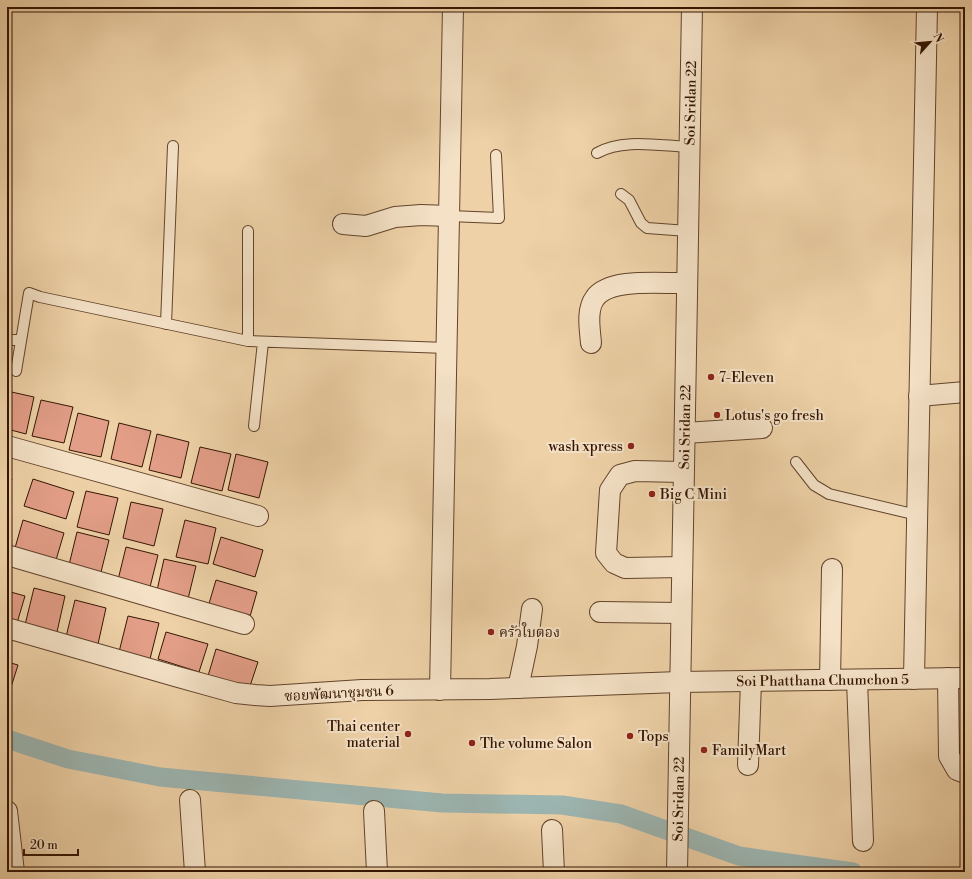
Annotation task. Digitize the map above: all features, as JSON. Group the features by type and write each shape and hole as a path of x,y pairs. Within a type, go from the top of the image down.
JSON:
{"street":[{"path":"440,690 453,7"},
{"name":"Soi Sridan 22","path":"677,863 692,7"},
{"path":"914,679 927,7"},
{"path":"343,224 366,226 395,218 421,215 449,216"},
{"path":"591,343 589,320 594,298 604,289 621,284 687,283"},
{"path":"919,396 965,392"},
{"path":"685,433 762,428"},
{"path":"7,446 258,516"},
{"path":"682,567 625,568 614,563 606,553 610,490 620,475 635,470 683,472"},
{"path":"7,555 244,624"},
{"path":"830,680 832,569"},
{"path":"518,688 527,646 532,609"},
{"path":"600,612 681,613"},
{"name":"ซอยพัฒนาชุมชน 6","path":"7,628 236,693 270,696 362,690 440,690 679,682"},
{"path":"956,678 949,756 956,770 965,773"},
{"name":"Soi Phatthana Chumchon 5","path":"679,682 956,678"},
{"path":"857,680 863,841"},
{"path":"748,765 751,681"},
{"path":"190,800 195,872"},
{"path":"7,811 14,872"},
{"path":"374,811 377,872"},
{"path":"552,830 554,872"}],"lane":[{"path":"596,154 606,148 620,145 690,147"},
{"path":"166,324 173,146"},
{"path":"449,216 499,218 496,155"},
{"path":"621,194 629,200 641,223 647,228 688,231"},
{"path":"248,231 248,341"},
{"path":"16,371 29,292 40,297 248,341 447,348"},
{"path":"7,340 21,340"},
{"path":"254,426 262,342"},
{"path":"796,462 814,485 829,494 917,515"}],"building":[{"path":"7,391 34,397 26,434 7,429"},
{"path":"41,400 73,407 64,443 32,436"},
{"path":"78,413 109,421 101,457 69,450"},
{"path":"119,423 151,431 142,467 111,459"},
{"path":"157,434 189,442 181,478 149,470"},
{"path":"200,447 231,454 222,491 191,483"},
{"path":"236,454 268,462 259,498 228,490"},
{"path":"7,477 12,479 7,494"},
{"path":"33,479 74,492 66,519 24,506"},
{"path":"86,491 118,498 109,535 77,527"},
{"path":"131,502 163,509 154,546 123,538"},
{"path":"23,520 64,533 56,560 15,548"},
{"path":"185,520 216,528 208,564 176,557"},
{"path":"77,532 109,540 100,576 68,569"},
{"path":"221,537 263,550 255,577 213,564"},
{"path":"126,547 158,555 149,591 117,584"},
{"path":"164,559 196,566 187,603 156,595"},
{"path":"216,580 257,592 249,620 208,607"},
{"path":"34,588 65,596 57,632 25,625"},
{"path":"7,591 25,596 17,623 7,620"},
{"path":"75,600 106,608 98,644 66,637"},
{"path":"128,616 159,623 150,659 119,652"},
{"path":"166,632 208,644 199,672 158,659"},
{"path":"216,649 258,662 249,689 208,676"},
{"path":"7,662 18,665 7,700"}],"waterway":[{"path":"7,739 68,759 160,777 442,803 562,805 621,814 739,856 853,872"}],"place":[{"name":"7-Eleven","path":"711,377"},
{"name":"Lotus's go fresh","path":"717,415"},
{"name":"wash xpress","path":"631,446"},
{"name":"Big C Mini","path":"652,494"},
{"name":"ครัวใบตอง","path":"491,632"},
{"name":"Thai center material","path":"408,734"},
{"name":"Tops","path":"630,736"},
{"name":"The volume Salon","path":"472,743"},
{"name":"FamilyMart","path":"704,750"}]}
